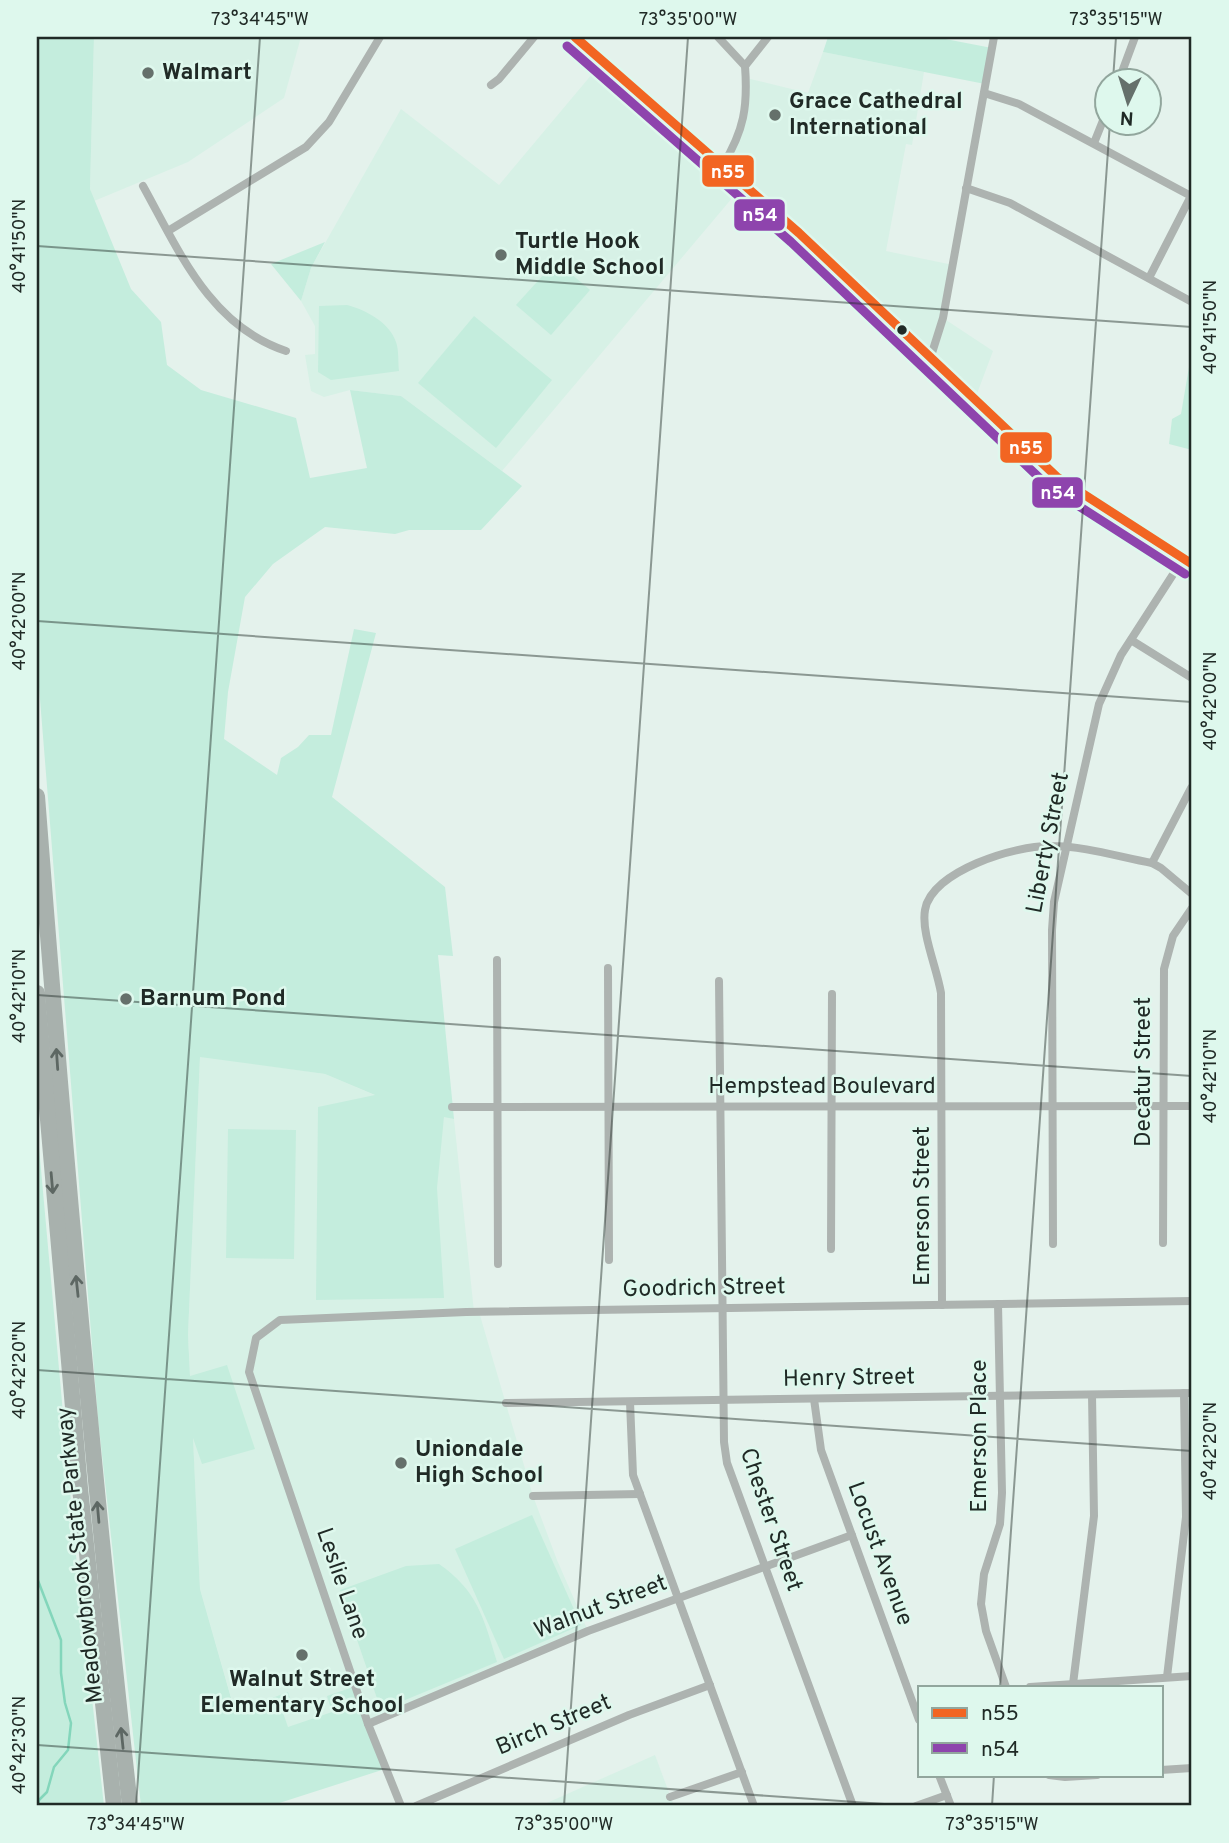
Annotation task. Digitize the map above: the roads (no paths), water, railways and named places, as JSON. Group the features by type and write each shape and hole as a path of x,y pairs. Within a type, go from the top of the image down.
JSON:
{"highway":[{"name":"Meadowbrook State Parkway","path":"37,796 74,1258 104,1578 130,1806"},
{"name":"Meadowbrook State Parkway","path":"37,993 80,1488 114,1806"}],"main road":[{"path":"575,37 791,225 1057,477 1188,562"}],"street":[{"path":"168,231 306,147 329,122 380,37"},
{"path":"491,85 534,37"},
{"path":"718,37 745,66 747,99 740,133 723,165"},
{"path":"745,66 768,37"},
{"path":"931,356 943,318 994,37"},
{"path":"1124,66 1135,37"},
{"path":"984,93 1018,104 1192,195 1149,278"},
{"path":"1094,143 1097,136"},
{"path":"143,186 202,288 224,315 248,332 286,351"},
{"path":"967,188 1010,203 1192,302"},
{"name":"Liberty Street","path":"1053,1244 1054,902 1099,704 1110,675 1131,640 1188,562"},
{"path":"1131,640 1192,678"},
{"path":"1152,863 1191,788"},
{"name":"Emerson Street","path":"942,1305 941,993 938,971 923,925 928,898 947,878 988,860 1023,848 1048,846 1152,863 1192,894"},
{"name":"Decatur Street","path":"1163,1243 1164,969 1173,936 1192,908"},
{"path":"497,960 498,1264"},
{"path":"608,968 610,1259"},
{"name":"Chester Street","path":"719,981 721,1308 724,1442 727,1463 853,1806"},
{"path":"831,1249 832,994"},
{"name":"Hempstead Boulevard","path":"452,1107 1192,1106"},
{"name":"Goodrich Street","path":"249,1372 256,1338 279,1321 466,1312 1192,1301"},
{"name":"Emerson Place","path":"998,1304 1000,1524 984,1574 981,1604 986,1632 1006,1686"},
{"name":"Leslie Lane","path":"249,1372 368,1724 401,1806"},
{"path":"1167,1677 1186,1517 1188,1393"},
{"name":"Henry Street","path":"506,1403 1188,1393"},
{"path":"1073,1684 1094,1516 1092,1395"},
{"name":"Locust Avenue","path":"814,1399 821,1450 918,1717"},
{"path":"630,1402 632,1463 640,1494 754,1806"},
{"path":"533,1496 640,1494"},
{"name":"Walnut Street","path":"368,1724 588,1631 852,1535"},
{"path":"1181,1566 1192,1567"},
{"path":"1044,1686 1192,1676"},
{"name":"Birch Street","path":"416,1806 629,1715 710,1685"},
{"path":"1162,1770 1192,1768"},
{"path":"670,1797 742,1772"},
{"path":"939,1776 951,1806"},
{"path":"916,1806 947,1795"}],"waterway":[{"path":"37,1578 61,1640 61,1673 71,1723 68,1750 54,1767 47,1792 39,1800 38,1806"}],"place":[{"name":"Walmart","path":"148,73"},
{"name":"Grace Cathedral International","path":"775,115"},
{"name":"Turtle Hook Middle School","path":"501,255"},
{"name":"Barnum Pond","path":"126,999"},
{"name":"Uniondale High School","path":"401,1463"},
{"name":"Walnut Street Elementary School","path":"302,1655"}]}
